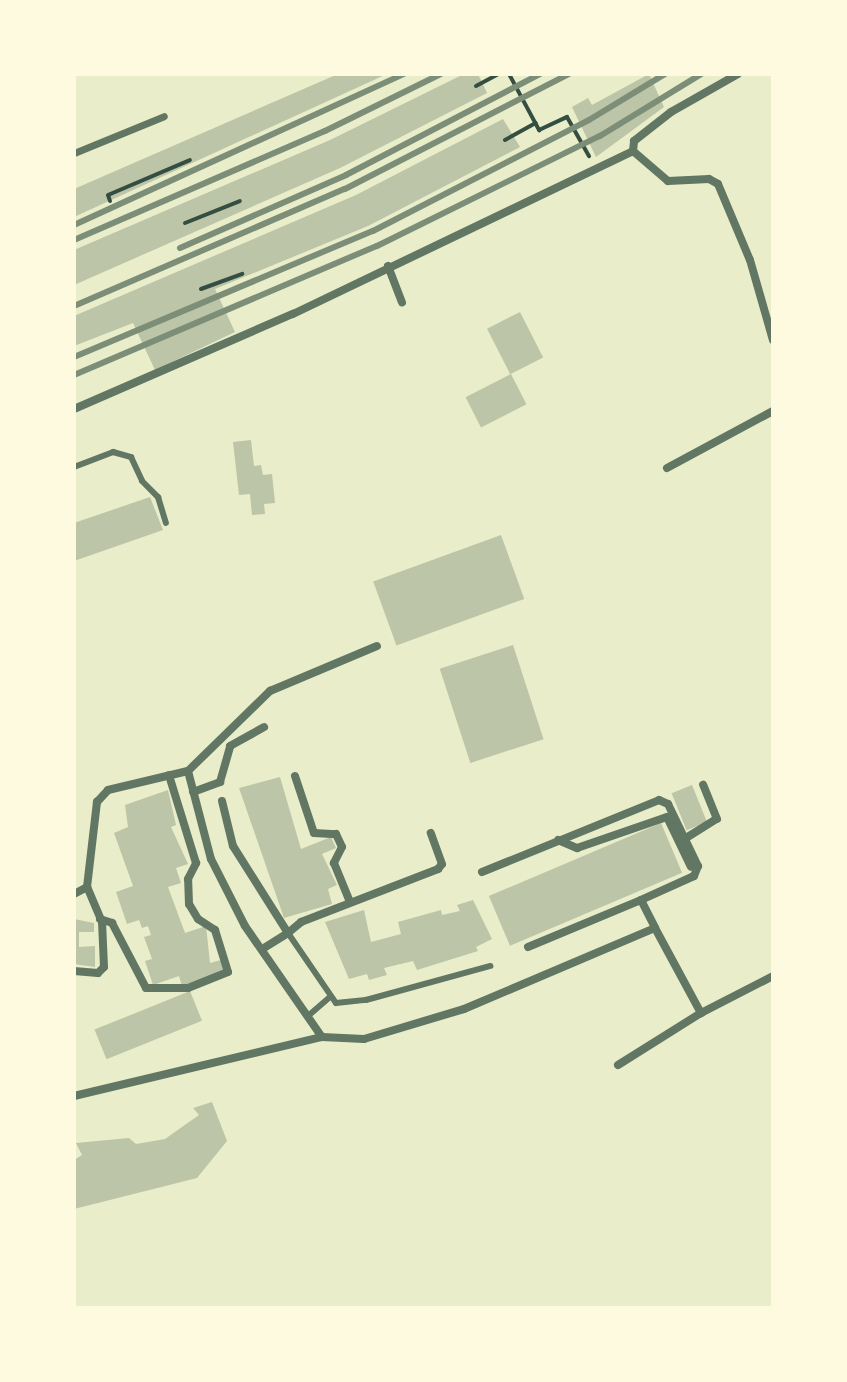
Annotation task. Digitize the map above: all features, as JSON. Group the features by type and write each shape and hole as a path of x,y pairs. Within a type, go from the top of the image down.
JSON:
{"street":[{"path":"633,151 634,141 671,112 738,74"},
{"path":"74,153 164,116"},
{"path":"74,409 293,314 633,151"},
{"path":"633,151 668,181 709,179 718,184 750,260 773,340"},
{"path":"388,266 402,302"},
{"path":"667,468 773,411"},
{"path":"74,971 98,973 104,967 100,919 87,887 97,802 108,790 188,771 270,691 377,646"},
{"path":"193,792 220,782 230,746 264,727"},
{"path":"188,771 211,859 262,949 322,1037"},
{"path":"100,919 112,923 146,988 188,988 228,972 215,930 198,919 189,904 188,879 196,863 169,775"},
{"path":"295,776 314,833 336,834 342,847 334,863 350,902"},
{"path":"686,838 717,819 703,785"},
{"path":"482,872 659,800 668,804 698,866 694,876 528,947"},
{"path":"222,801 233,846 288,933"},
{"path":"558,840 577,848 667,817 691,867"},
{"path":"262,949 350,902 438,869 442,864 431,833"},
{"path":"74,894 87,887"},
{"path":"641,900 701,1013"},
{"path":"74,1096 322,1037 364,1039 464,1009 655,928"},
{"path":"618,1065 701,1013 773,976"}],"lane":[{"path":"74,467 113,452 131,457 142,481 158,497 166,523"},
{"path":"288,933 336,1003 366,1000 490,966"},
{"path":"308,1016 330,997"}],"path":[{"path":"476,86 499,74"},
{"path":"509,74 539,130 567,117 593,163"},
{"path":"505,140 536,123"},
{"path":"110,201 108,195 190,160"},
{"path":"185,223 240,201"},
{"path":"201,289 242,274"}],"building":[{"path":"338,74 387,74 74,217 74,189"},
{"path":"464,74 478,74 487,93 340,168 74,285 74,250 330,140"},
{"path":"649,74 664,107 596,157 572,107 588,98 592,105"},
{"path":"503,119 520,147 368,226 215,289 235,332 155,370 133,323 74,346 74,316 356,195"},
{"path":"520,312 543,357 510,374 487,329"},
{"path":"511,374 526,404 481,427 466,397"},
{"path":"251,440 254,466 261,465 263,475 272,474 275,503 264,504 265,514 252,515 250,494 239,495 233,442"},
{"path":"150,497 163,530 74,561 74,523"},
{"path":"501,535 524,599 396,645 373,582"},
{"path":"513,645 544,739 470,763 440,669"},
{"path":"280,777 301,849 331,837 336,848 322,854 337,885 328,889 332,904 284,918 239,788"},
{"path":"692,785 707,822 687,830 672,793"},
{"path":"168,790 176,825 171,827 188,864 176,868 181,883 168,887 185,933 206,926 210,963 221,960 226,970 182,986 179,976 153,985 145,961 152,959 144,937 151,935 148,926 142,928 139,920 127,924 116,892 133,886 114,833 128,827 125,805"},
{"path":"661,823 682,873 510,946 489,896"},
{"path":"473,900 492,939 476,947 478,951 417,970 413,961 384,968 387,975 369,980 367,974 349,979 325,922 364,910 371,942 401,934 398,922 441,910 442,915 460,911 457,905"},
{"path":"74,919 94,923 94,932 79,932 79,947 95,946 95,967 74,964"},
{"path":"190,991 202,1021 106,1059 95,1030"},
{"path":"212,1102 227,1141 197,1178 74,1209 74,1160 82,1155 76,1143 129,1138 136,1144 165,1139 199,1115 193,1108"}],"railway":[{"path":"74,225 404,74"},
{"path":"74,240 325,131 441,74"},
{"path":"180,248 346,175 540,74"},
{"path":"74,306 345,189 569,74"},
{"path":"74,357 373,231 589,120 665,74"},
{"path":"74,375 377,246 600,136 701,74"}]}
